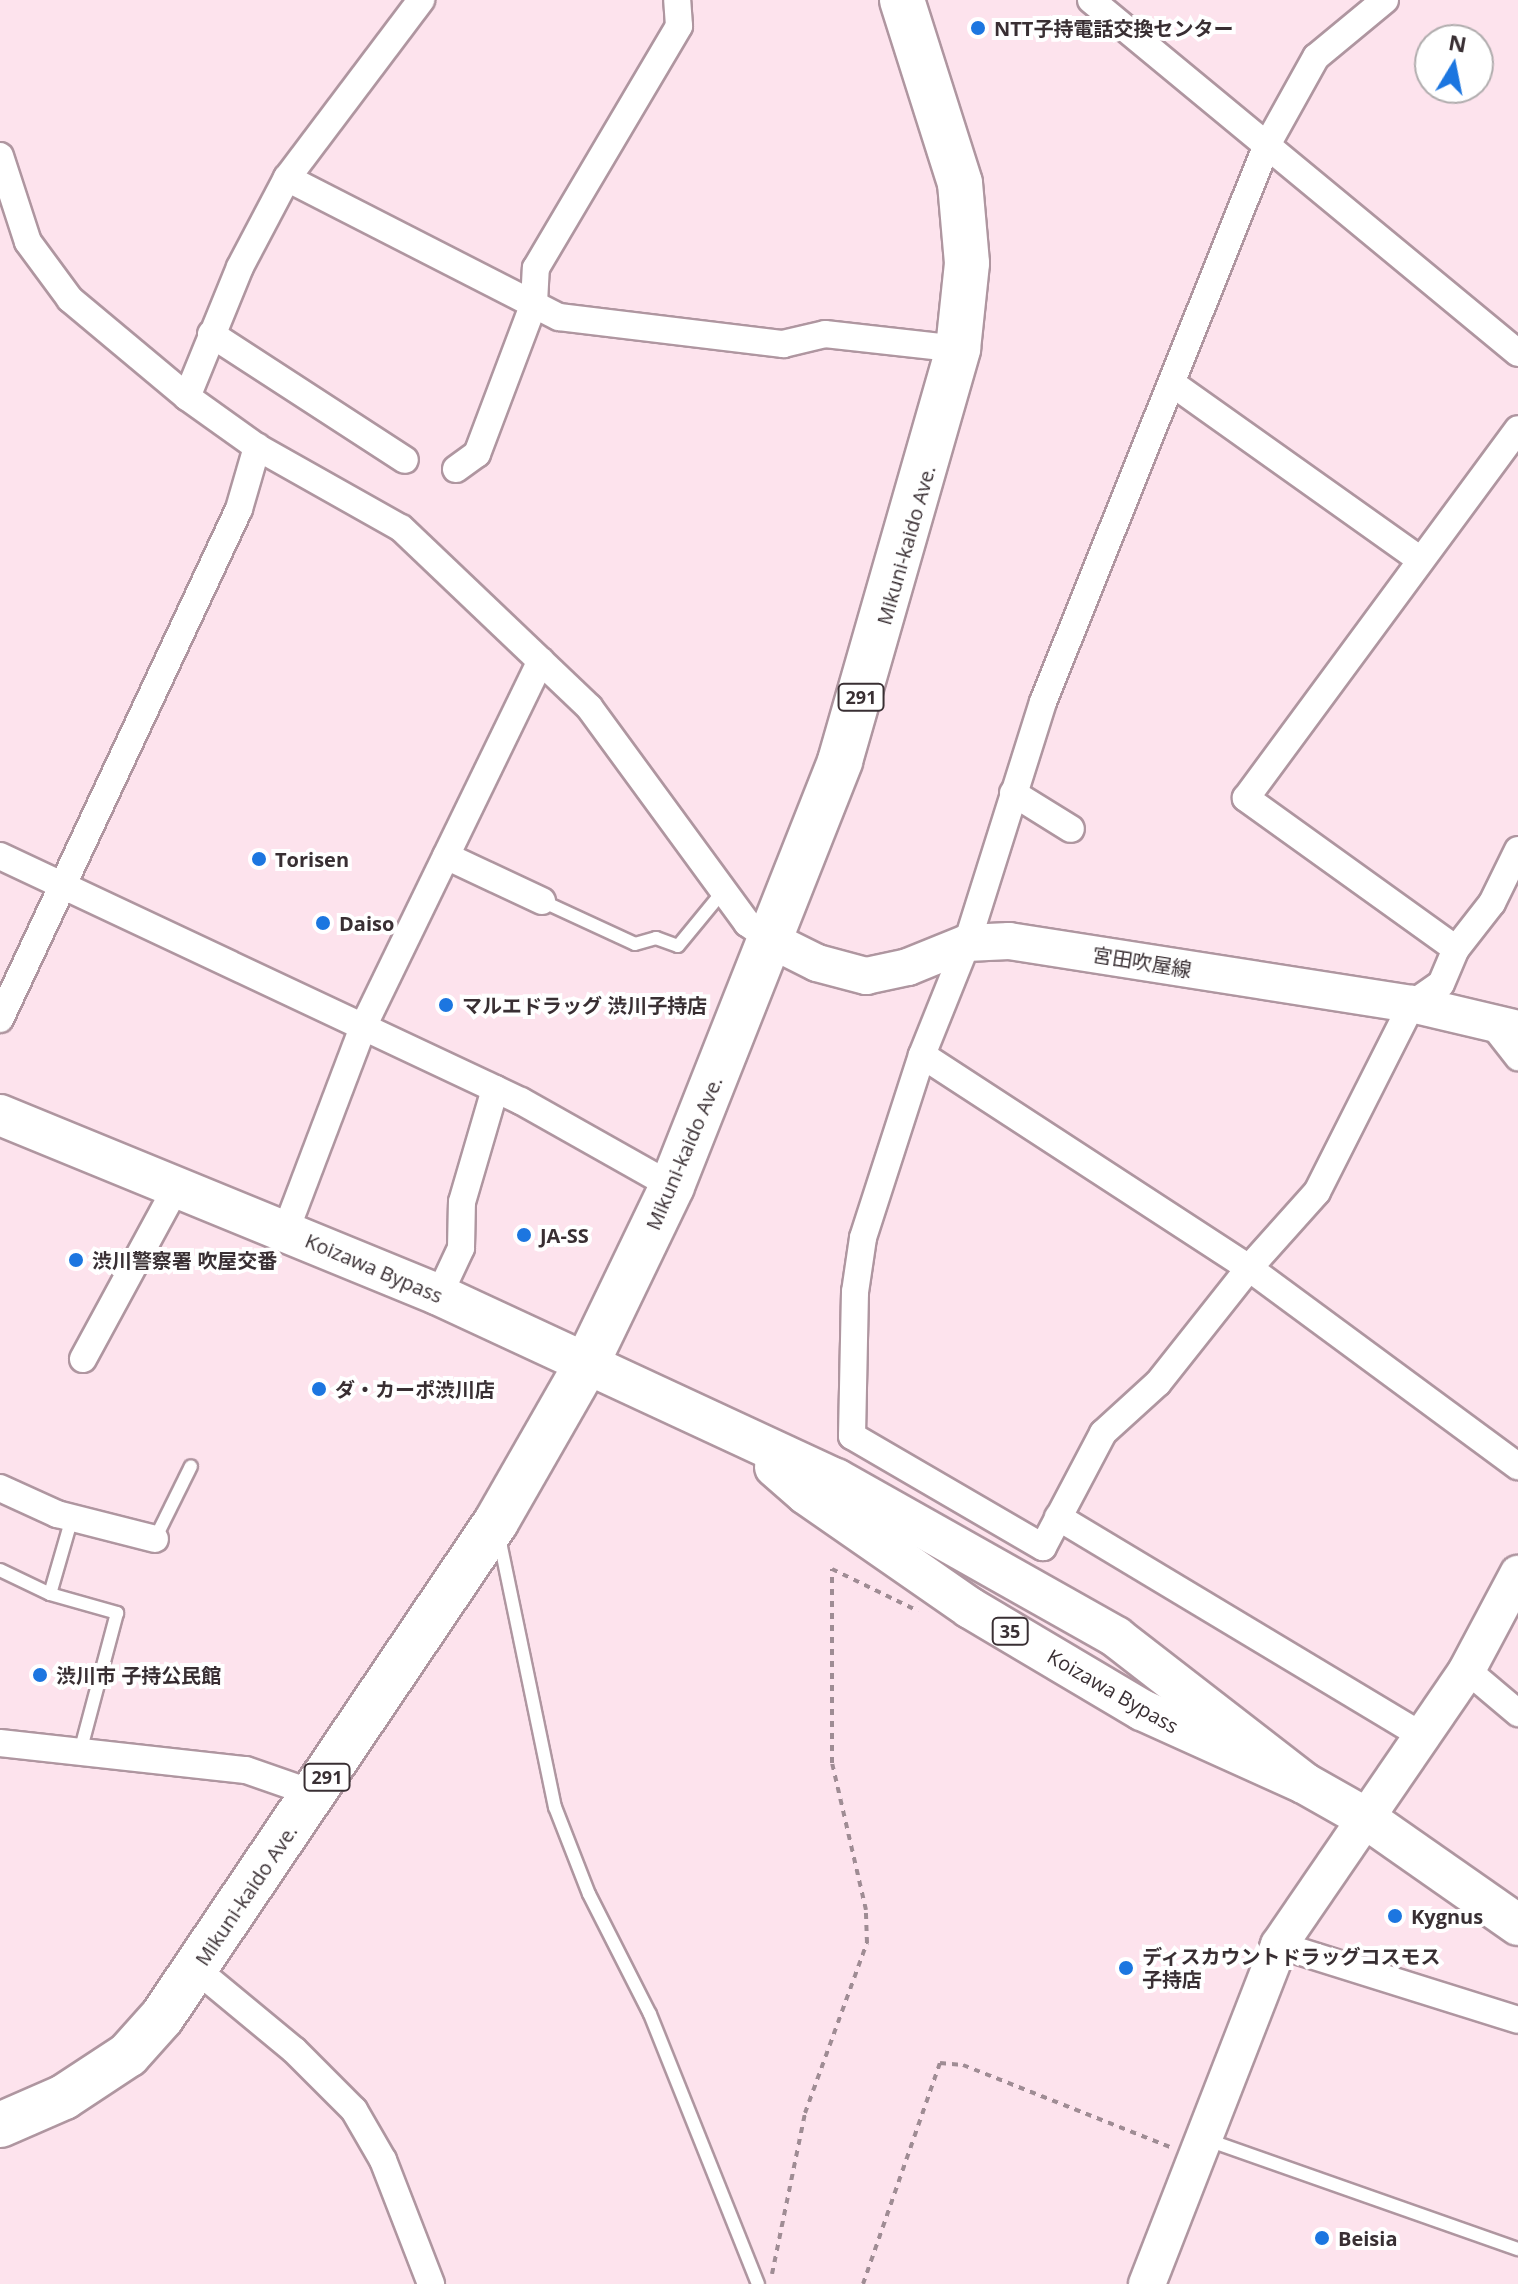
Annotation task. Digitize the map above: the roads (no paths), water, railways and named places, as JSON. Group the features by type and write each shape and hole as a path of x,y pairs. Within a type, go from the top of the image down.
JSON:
{"highway":[{"name":"Mikuni-kaido Ave.","path":"0,2125 64,2097 128,2055 196,1969 496,1522 587,1363 672,1186 773,941 876,648 958,349 966,303 966,221 946,133 902,0"}],"main road":[{"name":"Koizawa Bypass","path":"0,1115 178,1184 439,1295 741,1437 806,1494 970,1608 1142,1710 1304,1783 1364,1817 1518,1925"}],"street":[{"path":"187,397 211,334 287,178 421,0"},
{"path":"456,469 477,454 534,303 536,268 679,26 677,0"},
{"path":"1091,0 1518,353"},
{"path":"1385,0 1316,57 1266,147 1043,702 967,943 922,1055 863,1238 855,1292 852,1436 1043,1547 1103,1433 1158,1383 1249,1268 1317,1192 1412,1004 1441,984 1456,949 1492,903 1518,850"},
{"path":"0,156 28,242 70,299 187,397 257,447 401,528 589,707 747,923 773,941"},
{"path":"287,178 559,317 783,344 825,334 958,349"},
{"path":"211,334 405,460"},
{"path":"1173,384 1421,560"},
{"path":"1456,949 1246,798 1518,429"},
{"path":"0,1019 239,509 257,447"},
{"path":"286,1230 363,1027 541,661"},
{"path":"1013,793 1071,829"},
{"path":"0,856 495,1089 672,1186"},
{"path":"446,856 542,901"},
{"name":"宮田吹屋線","path":"773,941 817,963 866,976 908,967 967,943 1009,941 1412,1004 1506,1027"},
{"path":"1506,1027 1518,1057"},
{"path":"922,1055 1249,1268 1518,1466"},
{"path":"439,1295 461,1248 462,1202 495,1089"},
{"path":"83,1359 178,1184"},
{"path":"0,1488 72,1518 155,1539"},
{"path":"1058,1517 1422,1736"},
{"path":"1147,2284 1279,1945 1467,1670 1518,1574"},
{"path":"1467,1670 1518,1713"},
{"path":"0,1743 246,1770 315,1794"},
{"path":"1279,1945 1518,2020"},
{"path":"196,1969 294,2050 354,2110 383,2160 431,2284"}],"lane":[{"path":"542,901 635,944 656,938 678,946 724,889"},
{"path":"155,1539 191,1466"},
{"path":"50,1594 72,1518"},
{"path":"496,1522 555,1807 589,1894 650,2014 758,2284"},
{"path":"0,1570 50,1594 117,1613 80,1752"},
{"path":"1198,2147 1518,2249"}],"place":[{"name":"NTT子持電話交換センター","path":"978,28"},
{"name":"Torisen","path":"259,859"},
{"name":"Daiso","path":"323,923"},
{"name":"マルエドラッグ 渋川子持店","path":"446,1005"},
{"name":"JA-SS","path":"524,1235"},
{"name":"渋川警察署 吹屋交番","path":"76,1260"},
{"name":"ダ・カーポ渋川店","path":"319,1389"},
{"name":"渋川市 子持公民館","path":"40,1675"},
{"name":"Kygnus","path":"1395,1916"},
{"name":"ディスカウントドラッグコスモス 子持店","path":"1126,1968"},
{"name":"Beisia","path":"1322,2238"}]}
